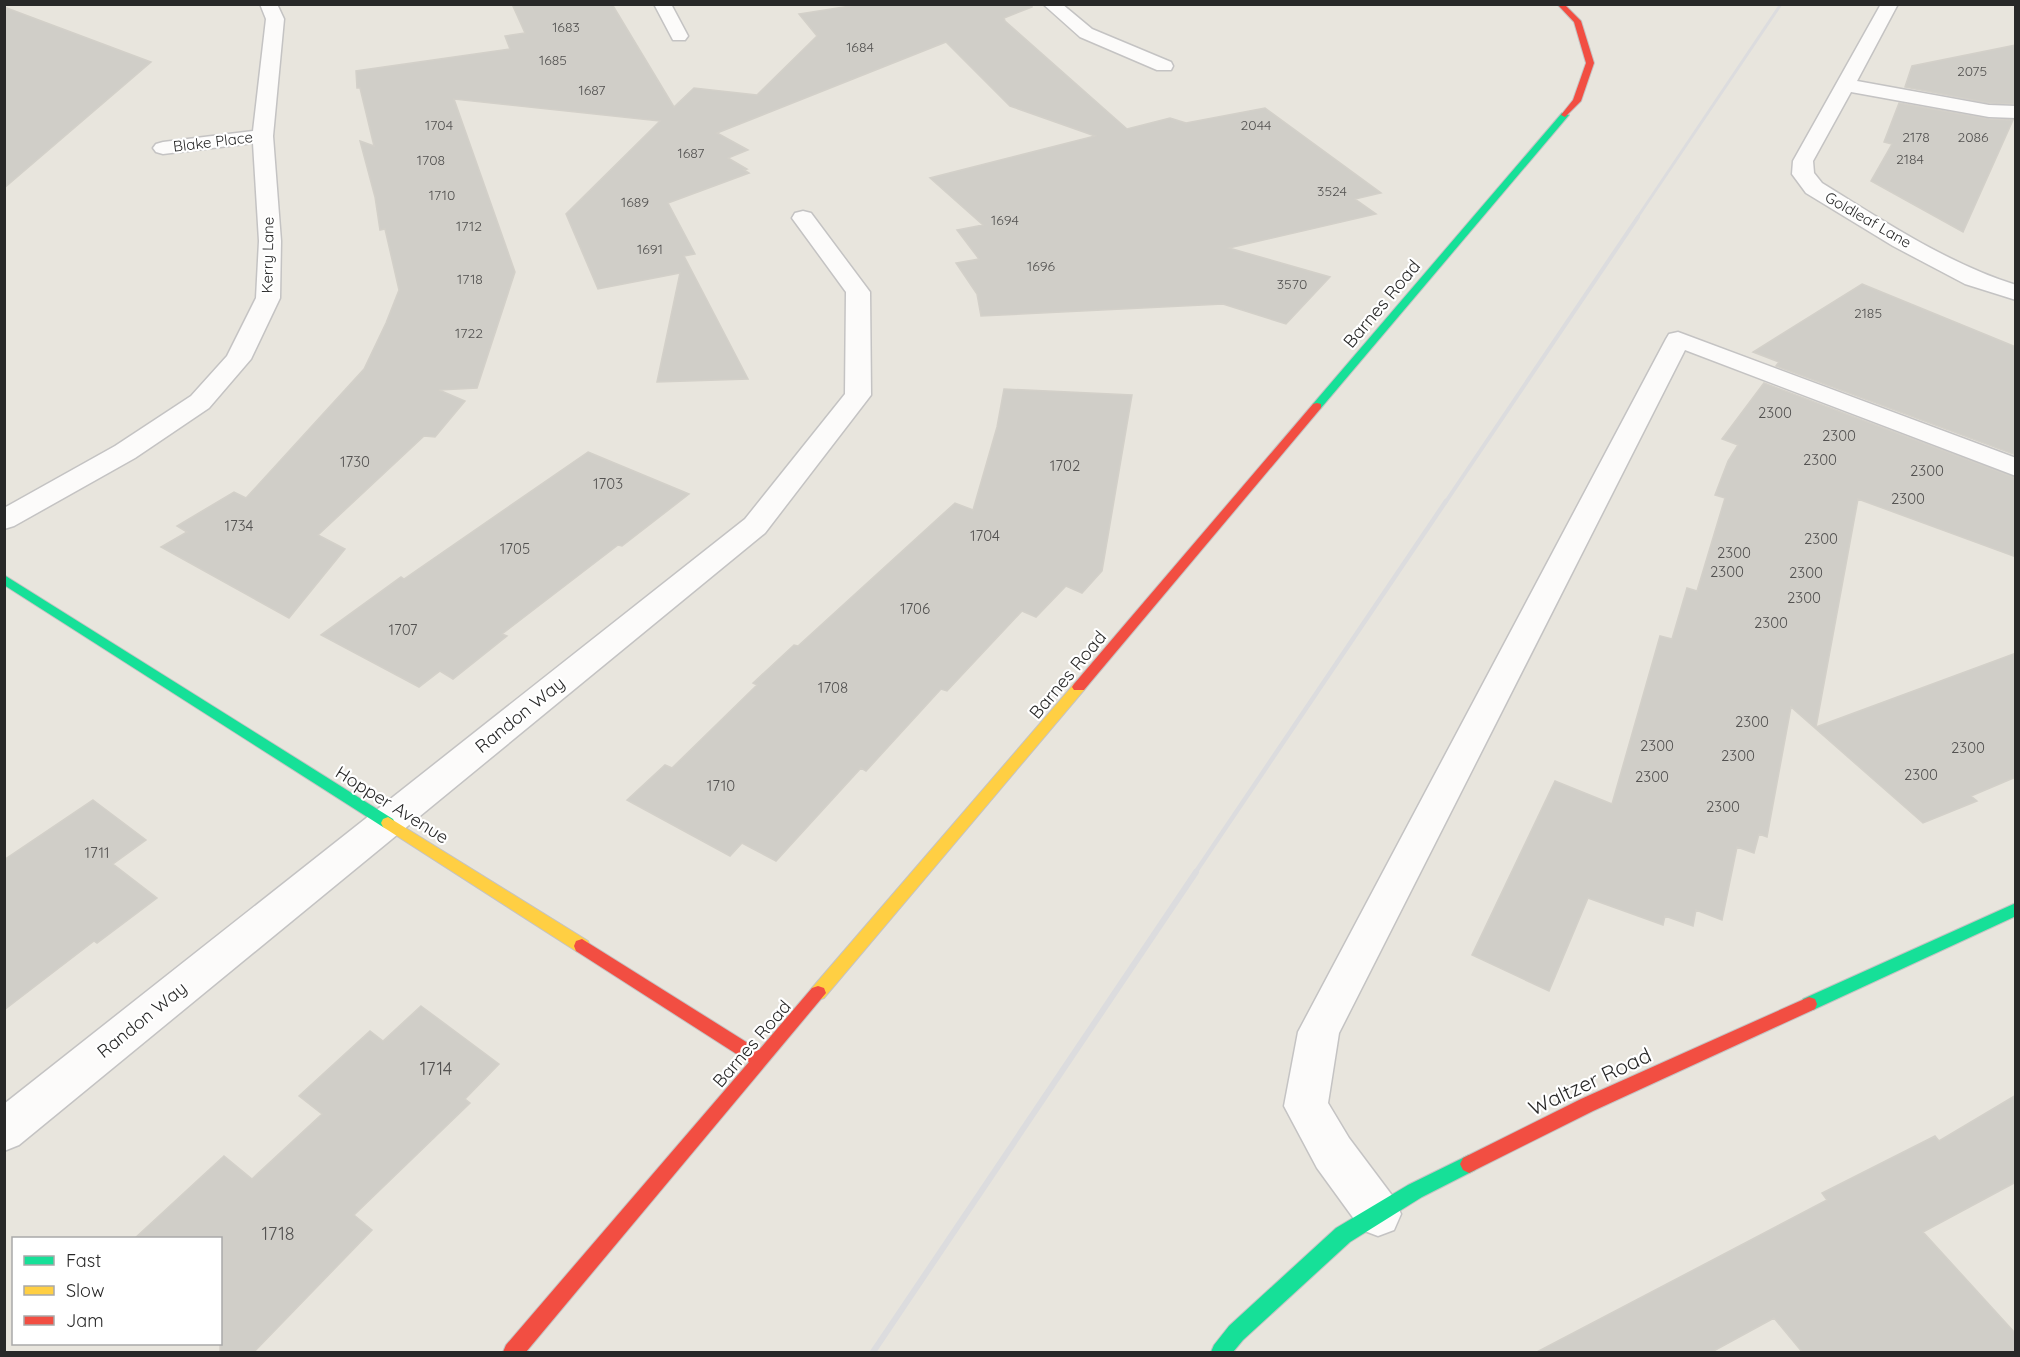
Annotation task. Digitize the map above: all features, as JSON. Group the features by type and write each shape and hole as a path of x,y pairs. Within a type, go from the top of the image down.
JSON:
{"street":[{"name":"Kerry Lane","path":"4,520 125,452 200,402 238,359 268,298 270,241 263,136 275,19 268,4"},
{"path":"662,4 679,36"},
{"path":"1051,4 1086,33 1164,66"},
{"name":"Barnes Road","path":"513,1353 761,1060 865,942 1577,102 1590,63 1577,21 1560,4"},
{"name":"Goldleaf Lane","path":"1890,4 1803,161 1803,174 1814,188 1901,241 1973,279 2016,293"},
{"path":"1845,85 1989,111 2016,112"},
{"name":"Blake Place","path":"163,148 263,136"},
{"name":"Randon Way","path":"4,1131 755,526 858,395 858,292 803,218"},
{"path":"1378,1214 1333,1153 1306,1106 1319,1032 1678,339 2016,468"},
{"name":"Hopper Avenue","path":"4,579 761,1060"},
{"name":"Waltzer Road","path":"1221,1353 1236,1333 1343,1235 1415,1191 1587,1105 2016,909"}],"building":[{"path":"512,4 612,4 674,107 694,88 757,95 817,36 799,14 863,4 1032,4 1032,7 1004,18 1005,21 1127,129 1170,118 1186,123 1265,108 1381,193 1355,199 1376,214 1229,248 1330,277 1286,324 1223,304 981,316 977,294 956,263 979,259 957,230 983,225 930,178 1095,136 1010,106 946,42 717,133 748,150 728,158 747,169 744,170 749,173 668,203 695,254 684,256 748,379 657,382 680,273 598,289 566,214 660,121 454,99 515,272 477,388 439,390 465,401 435,437 424,436 318,535 345,549 289,618 161,547 187,532 177,526 234,492 246,498 364,369 386,323 399,290 385,229 380,230 375,197 360,141 374,146 360,88 357,88 356,71 510,49 505,36 525,33"},
{"path":"4,7 151,62 4,188"},
{"path":"2016,45 2016,104 1989,103 1905,87 1912,66"},
{"path":"1899,103 1989,119 2013,120 1963,232 1871,181 1892,144 1884,142"},
{"path":"1862,284 2016,347 2016,455 1776,366 1779,362 1753,352"},
{"path":"1764,383 2016,478 2016,557 1858,499 1816,727 2016,653 2016,777 1971,796 1977,801 1923,823 1791,707 1767,837 1759,834 1754,853 1737,847 1722,920 1696,910 1693,926 1665,916 1663,925 1588,898 1549,991 1472,955 1555,781 1612,804 1660,636 1672,639 1687,588 1697,591 1725,498 1715,495 1728,461 1738,445 1722,439"},
{"path":"1004,389 1132,395 1102,571 1082,593 1066,586 1036,617 1022,611 947,691 941,689 866,771 861,768 776,861 742,843 730,856 627,800 665,765 672,768 757,685 753,683 794,645 798,646 955,503 973,510 997,427"},
{"path":"588,452 689,494 502,634 507,636 453,679 440,671 419,687 321,635 401,577 404,579"},
{"path":"93,800 146,840 113,864 157,898 97,943 94,941 4,1010 4,860"},
{"path":"421,1006 499,1064 465,1099 470,1103 354,1215 372,1230 253,1353 220,1353 220,1345 222,1345 222,1237 136,1237 224,1156 252,1179 322,1114 299,1096 370,1031 383,1041"},
{"path":"2016,1095 2016,1182 1923,1232 2016,1334 2016,1353 1803,1353 1774,1318 1710,1353 1535,1353 1827,1200 1822,1193 1935,1136 1939,1141"}],"railway":[{"path":"1637,218 1781,4"},
{"path":"1445,503 1638,217"},
{"path":"1195,873 1446,501"},
{"path":"873,1352 1196,872"}],"traffic: fast":[{"path":"1317,406 1565,115"},
{"path":"4,579 388,823"},
{"path":"1809,1004 2016,909"},
{"path":"1221,1352 1236,1333 1343,1235 1415,1191 1469,1164"}],"traffic: slow":[{"path":"818,993 1079,687"},
{"path":"388,823 582,946"}],"traffic: jam":[{"path":"1560,4 1577,21 1590,63 1577,101 1565,115"},
{"path":"1079,687 1317,406"},
{"path":"582,946 761,1060"},
{"path":"513,1352 818,993"},
{"path":"1469,1164 1587,1105 1809,1004"}]}
